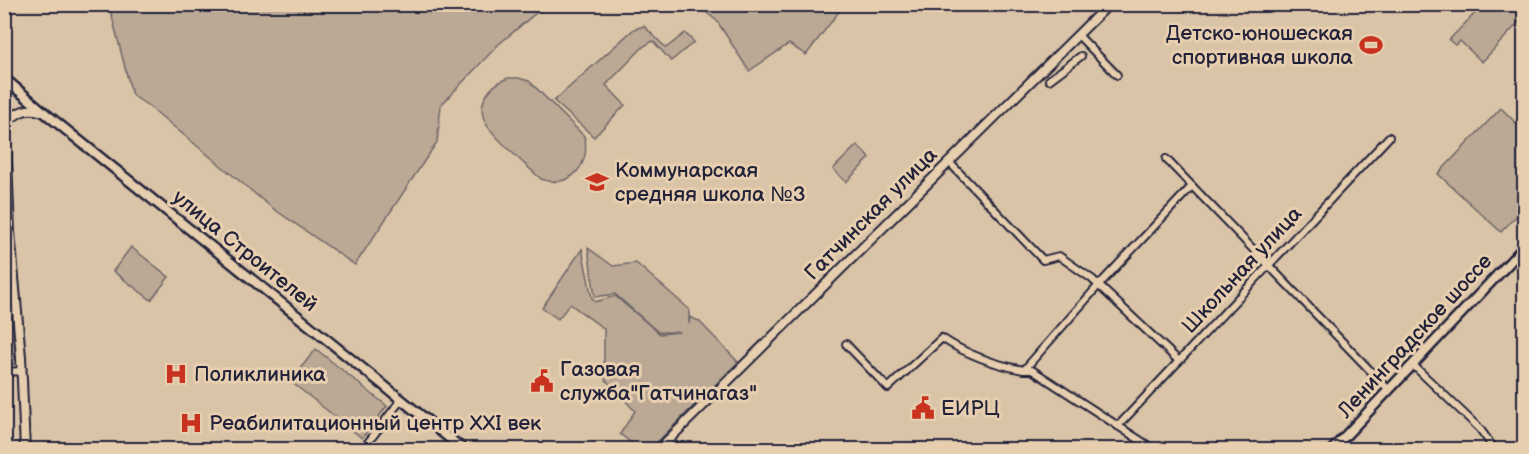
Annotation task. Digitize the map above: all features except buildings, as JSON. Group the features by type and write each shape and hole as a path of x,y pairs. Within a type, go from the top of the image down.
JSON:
{"main road":[{"name":"улица Строителей","path":"4,78 464,450"},
{"name":"Ленинградское шоссе","path":"1332,450 1524,247"}],"street":[{"name":"Гатчинская улица","path":"658,450 1108,4"},
{"path":"1078,35 1117,75"},
{"path":"1049,80 1081,56"},
{"path":"4,88 10,232 22,371 25,450"},
{"path":"7,122 21,111 28,109 45,113"},
{"name":"Школьная улица","path":"1118,426 1389,137"},
{"path":"1166,159 1270,264 1301,300 1389,390"},
{"path":"949,162 1043,260 1059,256 1082,271 1179,361"},
{"path":"1024,370 1098,286 1192,186"},
{"path":"846,344 888,388 942,338 957,348 1001,365 1032,370 1155,450"},
{"path":"1413,365 1480,429 1495,450"},
{"path":"4,372 22,371"},
{"path":"362,450 401,400"}],"shaded area":[{"path":"109,4 554,5 536,13 499,44 441,105 437,142 355,265 271,207 150,107 132,95"},
{"path":"697,5 844,5 806,55 789,44 749,71 717,21"},
{"path":"1483,5 1524,5 1524,17 1482,62 1460,41 1455,45 1449,40"},
{"path":"644,26 666,48 685,33 694,42 671,61 653,41 644,46 606,85 625,105 594,137 554,101 634,29"},
{"path":"508,78 529,81 584,136 586,146 582,165 569,178 561,181 541,179 502,143 485,122 482,108 486,95 501,81"},
{"path":"1501,108 1524,131 1524,208 1501,232 1438,174"},
{"path":"857,145 870,158 846,182 833,169"},
{"path":"131,247 169,277 151,300 113,271"},
{"path":"588,248 613,266 636,263 689,309 689,324 690,317 699,321 738,362 650,449 639,449 620,434 635,411 604,378 604,329 570,304 558,319 542,308 582,249 592,298 595,302 615,296 660,334 680,332 658,332 615,294 595,297"},
{"path":"316,349 387,406 362,438 290,381"}],"waterway":[{"path":"4,364 15,364 14,320"}],"place":[{"name":"Детско-юношеская спортивная школа","path":"1371,45"},
{"name":"Коммунарская средняя школа №3","path":"597,182"},
{"name":"Поликлиника","path":"176,374"},
{"name":"Газовая служба\"Гатчинагаз\"","path":"542,381"},
{"name":"ЕИРЦ","path":"923,408"},
{"name":"Реабилитационный центр ХХI век","path":"191,423"}]}
